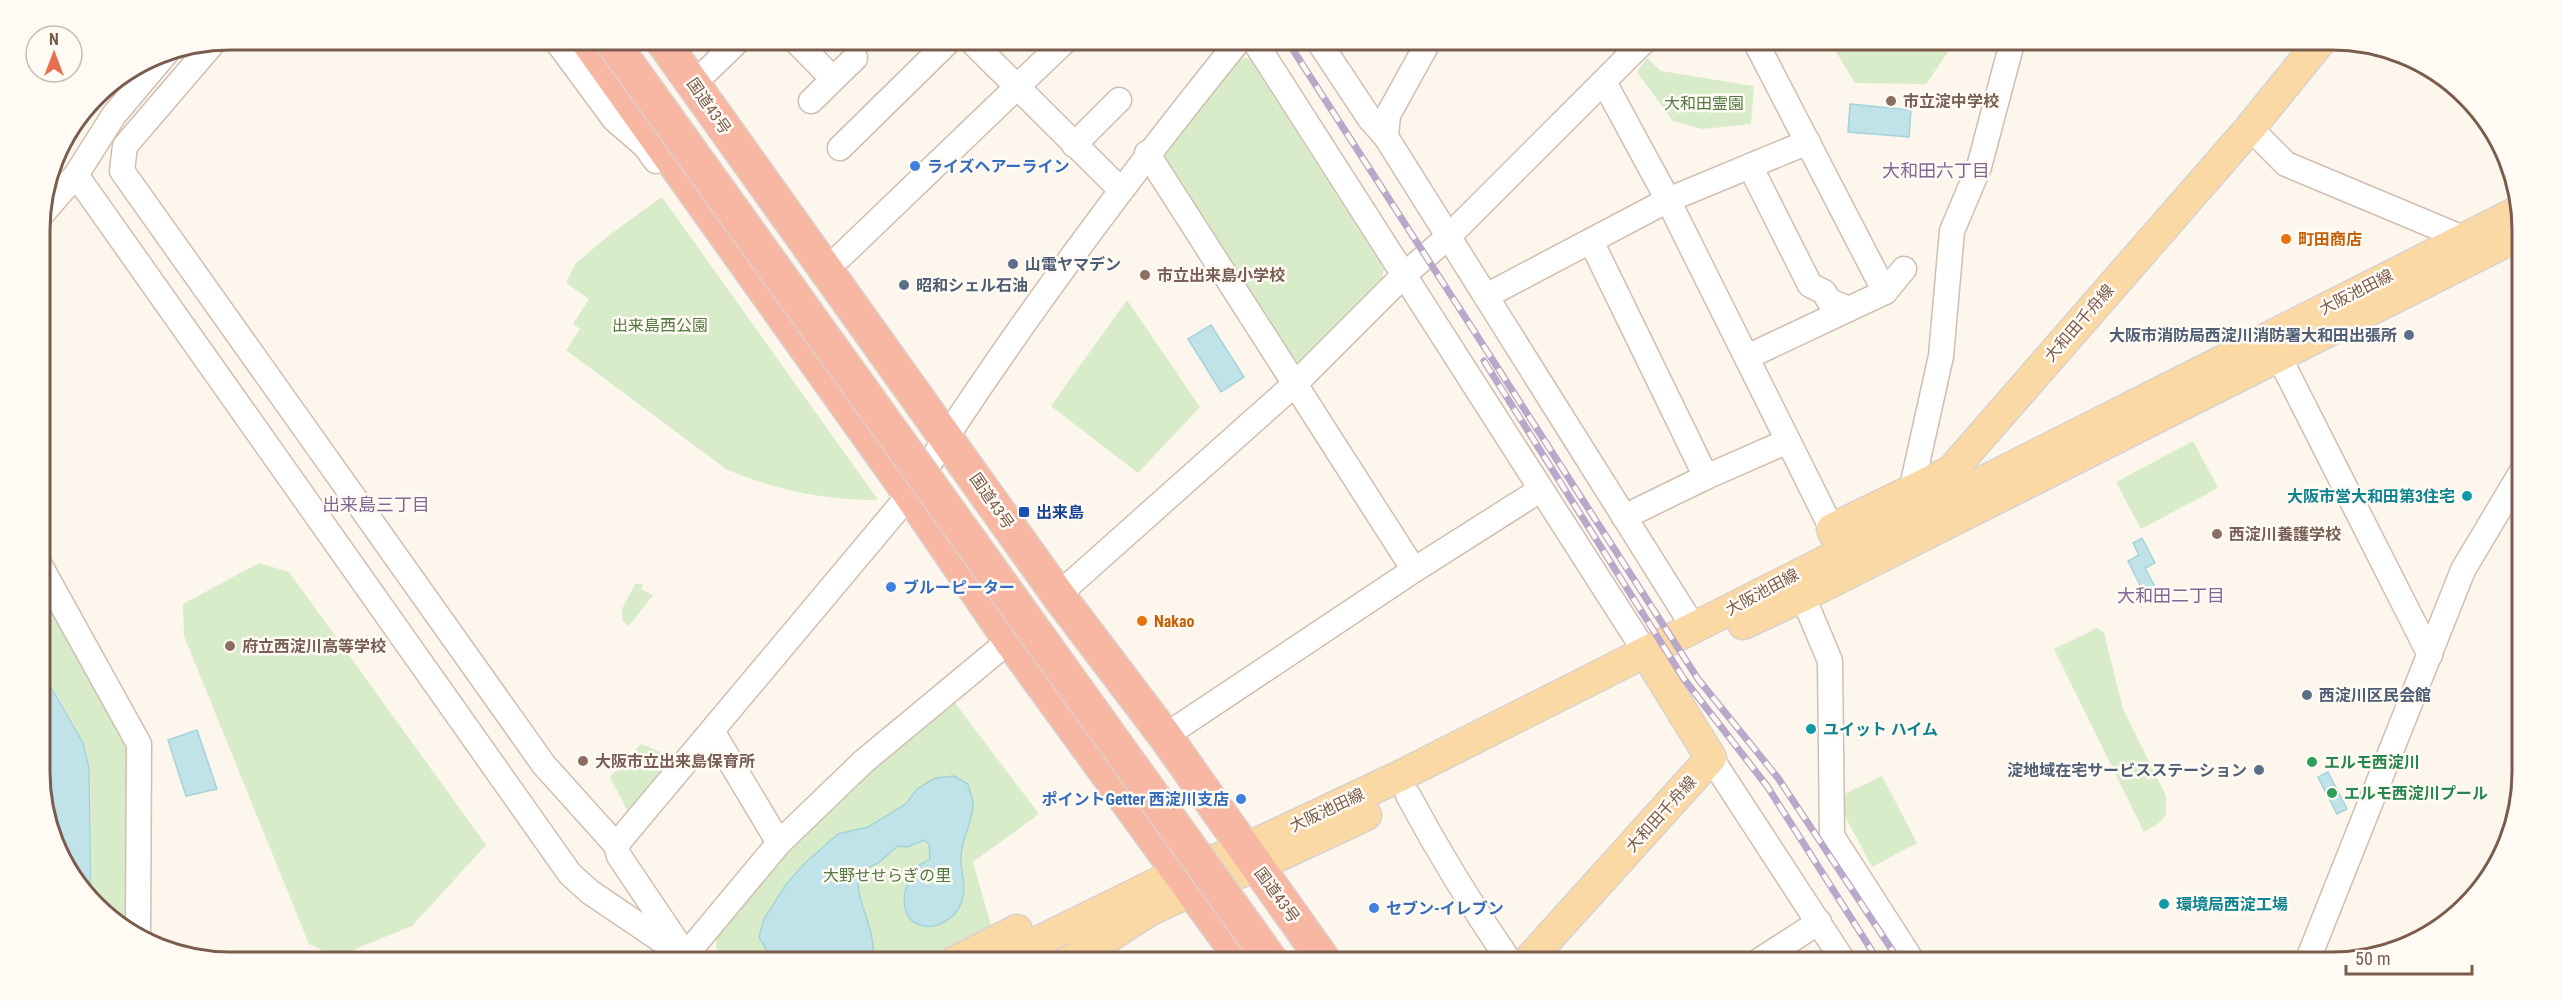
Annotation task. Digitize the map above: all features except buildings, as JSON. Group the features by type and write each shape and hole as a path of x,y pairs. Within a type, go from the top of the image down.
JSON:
{"highway":[{"path":"574,50 849,410 910,494 1010,640 1236,952"},
{"path":"618,50 1264,952"},
{"name":"国道43号","path":"644,50 1288,951"},
{"name":"国道43号","path":"669,50 1058,595 1165,736 1318,951"},
{"path":"692,50 841,256 882,348"}],"main road":[{"name":"大和田千舟線","path":"1842,550 1911,491 1951,471 2250,128 2313,50"},
{"name":"大阪池田線","path":"2273,346 2463,238 2511,215"},
{"name":"大阪池田線","path":"1021,952 1185,882 1408,795 1650,659 1694,628 1842,550 2273,346 2512,238"},
{"name":"大阪池田線","path":"1251,857 1398,777 1650,659 1800,597 1842,550"},
{"path":"1650,659 1711,758"},
{"name":"大和田千舟線","path":"1537,951 1711,758"},
{"path":"975,952 1122,878 1185,882"},
{"name":"大阪池田線","path":"1063,952 1149,910 1185,882"},
{"path":"1087,952 1149,910"}],"street":[{"path":"707,71 729,50"},
{"path":"805,50 833,79"},
{"path":"840,148 940,50"},
{"path":"980,50 1120,190"},
{"path":"841,256 1056,50"},
{"path":"616,845 712,731 741,690 910,494 946,436 1120,190 1147,153 1231,50"},
{"path":"1260,50 1650,659"},
{"path":"1324,50 1370,119 1386,137 1694,628"},
{"path":"1386,137 1388,115 1424,50"},
{"path":"1058,595 1296,383 1404,275 1449,236 1636,50"},
{"path":"1761,50 1885,292"},
{"path":"1911,491 1941,356 1952,231 1979,167 2010,50"},
{"path":"206,51 125,146 122,171 544,765 616,845 619,856 682,952"},
{"path":"811,102 855,58"},
{"path":"52,203 76,175 114,115 154,67"},
{"path":"1605,82 1668,200 1842,550"},
{"path":"1074,145 1119,100"},
{"path":"2250,128 2286,164 2463,238"},
{"path":"1486,296 1668,200 1808,142"},
{"path":"1147,153 1414,570"},
{"path":"1750,166 1810,285 1824,292 1829,301 1849,309"},
{"path":"76,175 570,874 590,892 675,952"},
{"path":"1591,241 1706,477"},
{"path":"1747,357 1885,292 1904,269"},
{"path":"2273,346 2430,655"},
{"path":"1624,517 1706,477 1788,441"},
{"path":"2311,951 2463,570 2512,488"},
{"path":"1165,736 1414,570 1540,490"},
{"path":"50,583 139,744 138,926"},
{"path":"1800,597 1809,611 1830,660 1832,836 1906,951"},
{"path":"693,952 779,843 863,762 1010,640"},
{"path":"712,731 779,843"},
{"path":"1711,758 1837,951"},
{"path":"1408,795 1439,853 1503,951"},
{"path":"1773,951 1819,921"}],"green space":[{"path":"1835,50 1949,50 1926,84 1855,83"},
{"path":"1240,58 1249,58 1384,269 1382,278 1300,362 1290,360 1163,162 1163,153"},
{"name":"大和田霊園","path":"1647,58 1661,71 1754,86 1751,124 1703,129 1673,121 1637,72"},
{"name":"出来島西公園","path":"662,197 878,500 819,496 763,483 726,469 566,350 580,329 573,324 589,299 566,283 576,263 612,233"},
{"path":"1127,300 1200,407 1138,473 1051,406"},
{"path":"2193,441 2218,488 2141,529 2116,482"},
{"path":"259,563 289,572 486,845 412,926 348,952 326,952 309,944 184,636 183,604"},
{"path":"635,584 643,584 641,589 653,595 629,626 622,620 622,609"},
{"path":"50,603 131,747 133,923 111,907 92,887 90,768 83,742 50,682"},
{"path":"2097,628 2104,633 2123,709 2166,796 2166,815 2159,823 2144,832 2054,649"},
{"name":"大野せせらぎの里","path":"955,703 1039,814 973,862 992,929 949,952 719,952 716,948 716,938 785,851 867,773"},
{"path":"641,744 666,754 664,760 671,763 629,814 610,777"},
{"path":"1882,776 1917,843 1872,867 1845,816 1842,795"}],"water":[{"path":"1850,104 1911,110 1909,137 1848,132"},
{"path":"1211,325 1244,377 1221,392 1188,339"},
{"path":"2142,538 2155,563 2145,568 2155,587 2144,593 2128,561 2139,555 2133,543"},
{"path":"50,685 83,743 89,768 91,886 68,851 53,806 50,771"},
{"path":"197,730 217,789 186,796 168,740"},
{"name":"エルモ西淀川プール","path":"2328,772 2347,809 2337,814 2318,777"},
{"path":"954,776 968,784 973,802 972,815 961,855 964,884 962,901 950,919 937,925 922,926 909,918 906,912 904,897 908,881 916,867 930,859 929,844 924,840 908,847 898,846 878,863 858,872 859,893 871,934 873,952 767,952 759,937 764,919 785,886 804,864 838,834 868,827 906,804 917,789 935,778"}],"railway":[{"path":"1293,50 1698,679 1778,778 1893,951"},
{"path":"1484,361 1684,679 1767,786 1872,951"}],"place":[{"name":"市立淀中学校","path":"1891,101"},
{"name":"ライズヘアーライン","path":"915,166"},
{"name":"町田商店","path":"2286,239"},
{"name":"山電ヤマデン","path":"1013,264"},
{"name":"市立出来島小学校","path":"1145,275"},
{"name":"昭和シェル石油","path":"904,285"},
{"name":"大阪市消防局西淀川消防署大和田出張所","path":"2409,335"},
{"name":"大阪市営大和田第3住宅","path":"2467,496"},
{"name":"出来島","path":"1024,512"},
{"name":"西淀川養護学校","path":"2217,534"},
{"name":"ブルーピーター","path":"891,587"},
{"name":"Nakao","path":"1142,621"},
{"name":"府立西淀川高等学校","path":"230,646"},
{"name":"西淀川区民会館","path":"2307,695"},
{"name":"ユイット ハイム","path":"1811,729"},
{"name":"大阪市立出来島保育所","path":"583,761"},
{"name":"エルモ西淀川","path":"2312,762"},
{"name":"淀地域在宅サービスステーション","path":"2259,770"},
{"name":"エルモ西淀川プール","path":"2332,793"},
{"name":"ポイントGetter 西淀川支店","path":"1241,799"},
{"name":"環境局西淀工場","path":"2164,904"},
{"name":"セブン-イレブン","path":"1374,908"}],"district":[{"name":"大和田六丁目","path":"1936,170"},
{"name":"出来島三丁目","path":"376,504"},
{"name":"大和田二丁目","path":"2171,595"}]}
